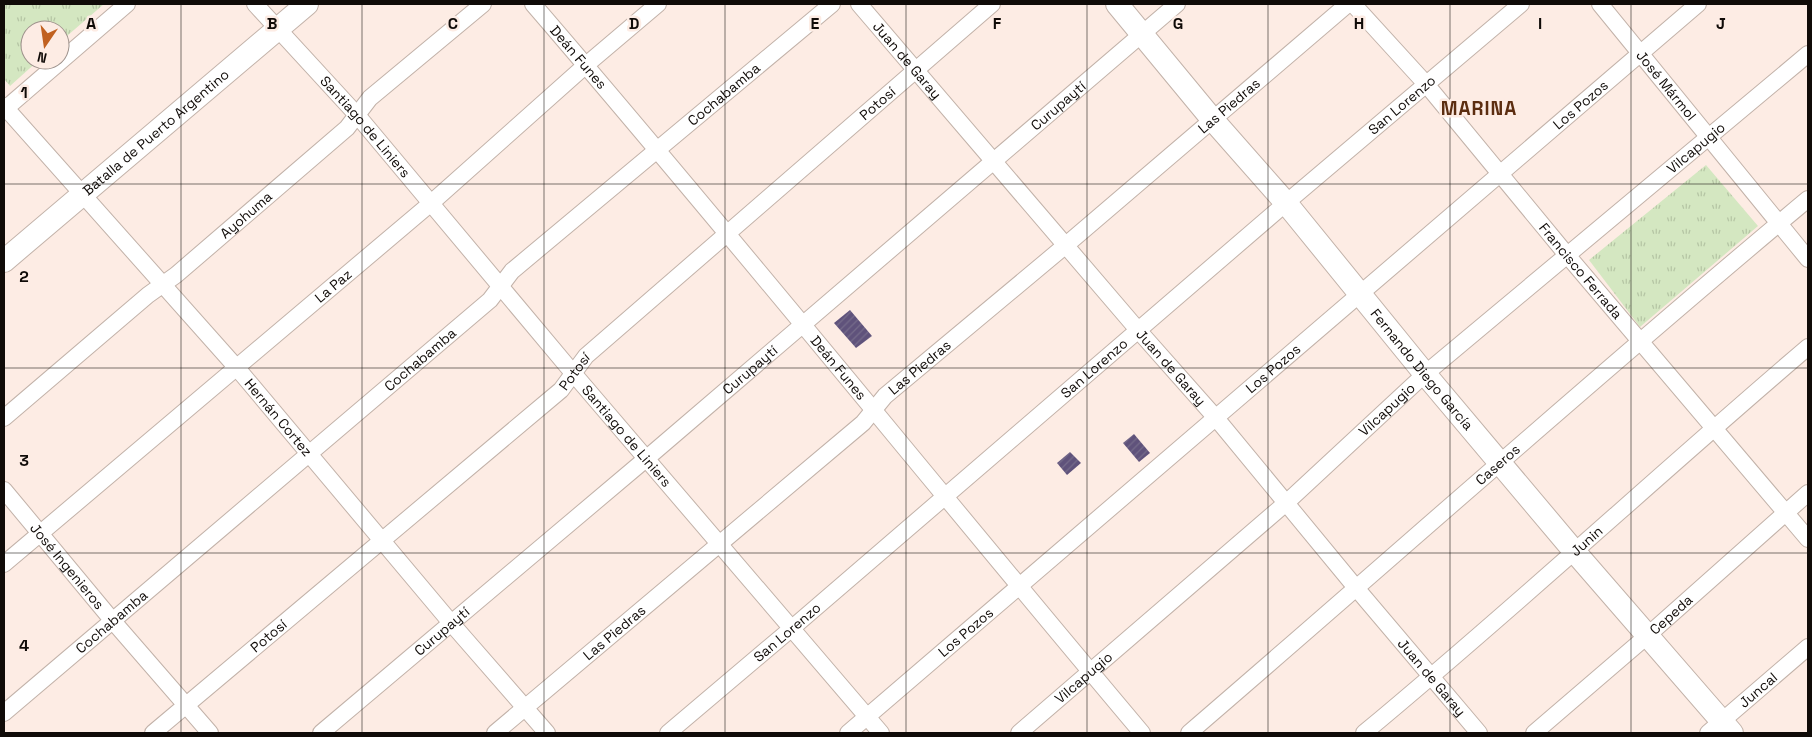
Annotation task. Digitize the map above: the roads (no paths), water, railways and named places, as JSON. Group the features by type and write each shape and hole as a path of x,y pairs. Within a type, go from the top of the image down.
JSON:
{"main road":[{"name":"Batalla de Puerto Argentino","path":"4,261 307,4"},
{"name":"Fernando Diego García","path":"1116,4 1212,120 1286,203 1499,462 1647,636 1721,729"}],"street":[{"path":"4,108 127,4"},
{"name":"Santiago de Liniers","path":"255,4 357,116 791,630 881,733"},
{"name":"Ayohuma","path":"4,418 347,128 370,98 482,4"},
{"name":"Deán Funes","path":"533,4 658,149 946,496 1019,587 1142,733"},
{"name":"La Paz","path":"4,564 430,204 586,65 658,4"},
{"name":"Cochabamba","path":"4,713 490,300 502,287 512,271 832,4"},
{"name":"Juan de Garay","path":"859,4 1138,330 1216,418 1479,733"},
{"name":"Potosí","path":"153,733 382,542 560,390 586,356 992,4"},
{"name":"Curupaytí","path":"321,733 647,458 1177,4"},
{"name":"Las Piedras","path":"495,733 862,423 886,396 1348,4"},
{"name":"Francisco Ferrada","path":"1353,4 1426,84 1567,255 1808,539"},
{"name":"San Lorenzo","path":"668,733 791,630 1286,203 1521,4"},
{"name":"José Mármol","path":"1600,4 1808,259"},
{"name":"Los Pozos","path":"848,733 1641,55 1698,4"},
{"name":"Vilcapugio","path":"1019,733 1286,504 1426,374 1808,54"},
{"name":"Hernán Cortez","path":"4,108 237,368 310,453 382,542 547,733"},
{"name":"Caseros","path":"1189,733 1357,589 1639,340 1808,199"},
{"name":"Junin","path":"1364,733 1432,677 1808,347"},
{"name":"José Ingenieros","path":"4,490 112,620 210,733"},
{"name":"Cepeda","path":"1534,733 1808,493"},
{"name":"Juncal","path":"1721,729 1808,647"}],"district":[{"name":"MARINA","path":"1479,108"}]}
